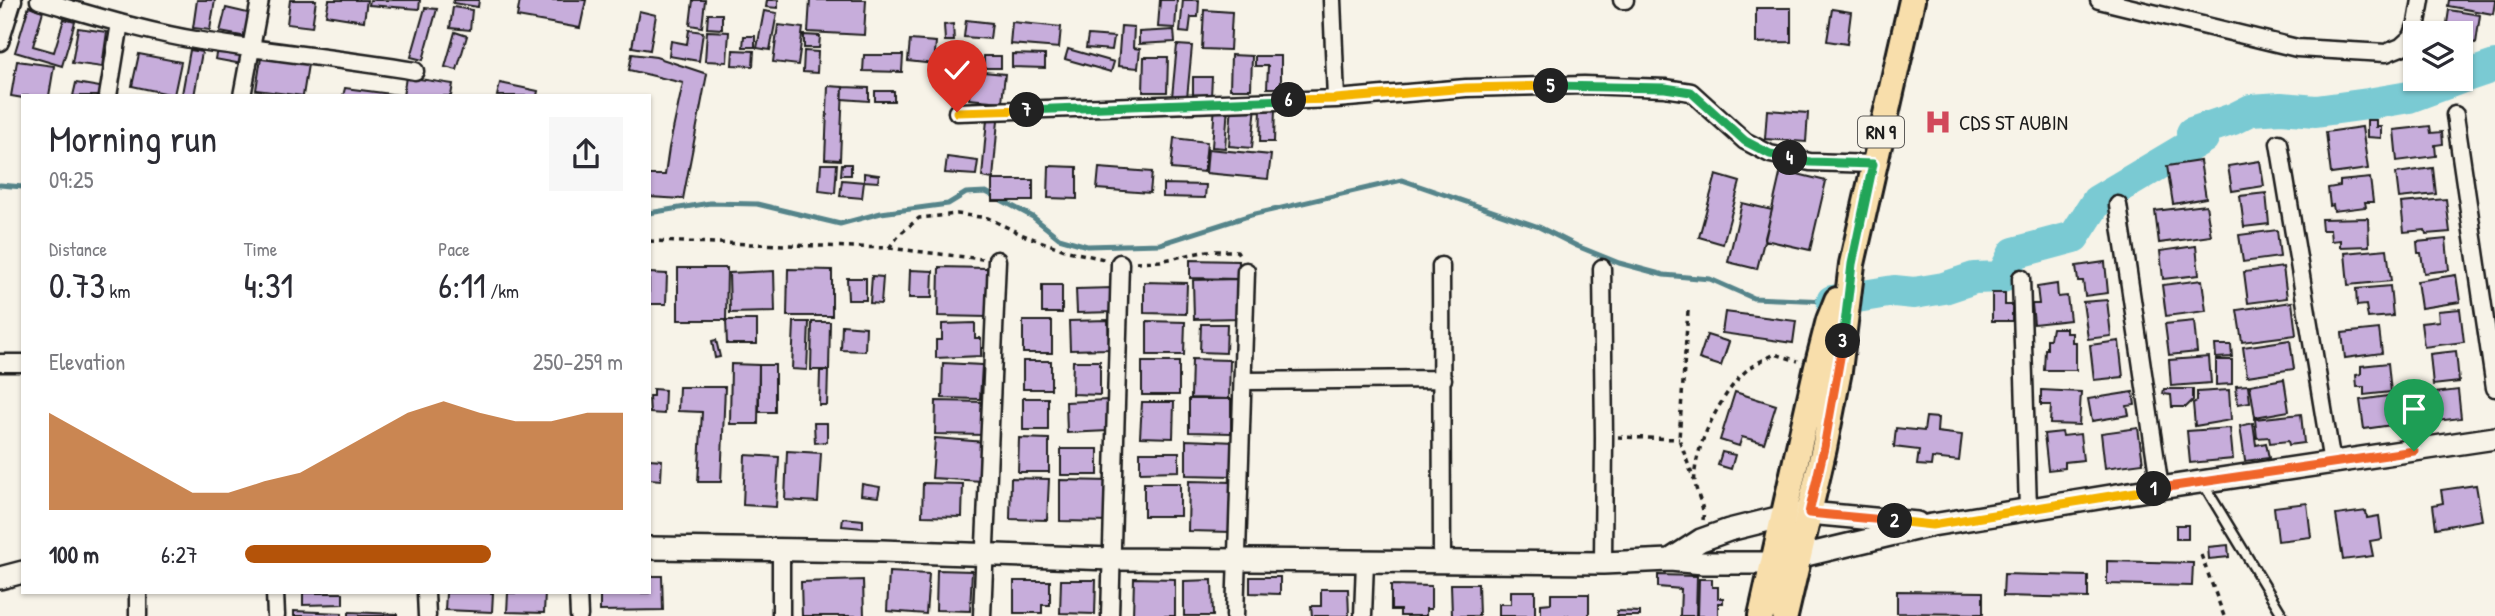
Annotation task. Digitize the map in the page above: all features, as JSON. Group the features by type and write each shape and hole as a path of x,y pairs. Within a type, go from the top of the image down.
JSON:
{"main road":[{"name":"RN 9","path":"1761,616 1772,564 1797,514 1824,448 1839,371 1852,264 1912,0"},
{"name":"RN 9","path":"1785,616 1798,557 1797,514 1817,367 1829,320 1852,264"}],"street":[{"path":"0,41 13,0"},
{"path":"39,0 120,23 200,41 415,71"},
{"path":"242,94 260,0"},
{"path":"1332,0 1336,99"},
{"path":"2099,0 2297,48 2386,53 2401,47 2412,37 2421,0"},
{"path":"108,94 120,23"},
{"path":"957,112 1336,99 1466,88 1584,85 1665,88 1691,92 1745,141 1770,154 1810,162 1873,164"},
{"path":"2455,115 2495,388"},
{"path":"2279,143 2332,463"},
{"path":"2118,205 2160,488"},
{"path":"982,616 997,260"},
{"path":"1110,616 1120,263"},
{"path":"1441,266 1442,561"},
{"path":"1602,268 1603,563"},
{"path":"1235,616 1246,271"},
{"path":"2021,278 2028,509"},
{"path":"0,363 21,363"},
{"path":"1243,381 1443,379"},
{"path":"651,548 781,549 1112,559 1603,563 1671,560 1772,564 1932,525 2495,438"},
{"path":"1671,560 1700,540 1729,530 1797,514 1932,525"},
{"path":"781,549 781,616"},
{"path":"1363,616 1365,561"},
{"path":"0,578 21,573"},
{"path":"138,594 138,616"},
{"path":"275,594 276,616"},
{"path":"426,594 427,616"},
{"path":"578,594 579,616"}],"lane":[{"path":"2202,482 2283,616"}],"path":[{"path":"889,248 899,235 919,218 957,214 988,218 1023,235 1068,251 1120,263 1160,261 1207,251 1237,251 1246,271"},
{"path":"651,241 889,248 997,260"},
{"path":"1688,311 1679,439 1704,510 1700,540"},
{"path":"1695,482 1699,450 1717,407 1749,368 1775,354 1817,367"},
{"path":"1604,438 1679,439"},
{"path":"2201,555 2224,616"}],"building":[{"path":"197,0 215,0 210,30 193,28"},
{"path":"290,0 316,0 312,27 287,24"},
{"path":"329,0 367,0 364,21 326,15"},
{"path":"370,0 420,0 419,9 369,5"},
{"path":"454,0 479,0 478,7 453,3"},
{"path":"520,0 586,0 580,28 517,17"},
{"path":"693,0 705,0 702,27 690,25"},
{"path":"767,0 778,0 778,8 766,7"},
{"path":"810,0 866,0 864,35 808,32"},
{"path":"1160,0 1177,0 1175,28 1158,27"},
{"path":"1183,0 1199,0 1198,17 1191,17 1189,33 1180,32"},
{"path":"2449,0 2495,0 2493,14 2448,6"},
{"path":"29,6 43,11 33,46 54,52 64,19 75,22 62,66 15,52"},
{"path":"453,7 472,10 470,30 450,28"},
{"path":"226,8 252,14 247,37 220,32"},
{"path":"425,8 437,9 423,60 411,57"},
{"path":"1756,8 1791,8 1791,42 1756,43"},
{"path":"1832,9 1851,12 1847,44 1827,41"},
{"path":"1204,10 1232,12 1230,50 1202,49"},
{"path":"2449,10 2480,15 2476,43 2473,42 2473,21 2447,21"},
{"path":"639,11 656,15 650,50 632,47"},
{"path":"764,11 777,13 770,50 757,48"},
{"path":"708,14 722,14 722,29 707,28"},
{"path":"966,20 992,23 990,39 964,37"},
{"path":"1012,22 1061,27 1059,48 1010,44"},
{"path":"953,24 954,41 945,41 944,25"},
{"path":"778,25 803,28 798,65 773,62"},
{"path":"1121,26 1134,27 1133,48 1140,49 1138,68 1118,66"},
{"path":"78,28 107,32 102,67 72,63"},
{"path":"689,30 703,32 699,61 669,56 671,41 687,44"},
{"path":"1174,30 1175,42 1139,44 1139,32"},
{"path":"707,31 729,32 727,62 705,61"},
{"path":"455,32 467,36 457,70 445,67"},
{"path":"804,35 820,36 819,48 804,48"},
{"path":"1088,35 1114,37 1112,50 1086,48"},
{"path":"744,36 755,36 755,47 743,47"},
{"path":"910,40 936,42 934,64 908,61"},
{"path":"1177,45 1192,46 1187,98 1172,97"},
{"path":"217,49 243,54 242,64 215,59"},
{"path":"1068,49 1114,62 1111,72 1065,59"},
{"path":"190,50 202,52 194,94 182,94"},
{"path":"733,50 754,51 753,66 732,65"},
{"path":"262,51 309,58 303,94 256,90"},
{"path":"804,51 818,52 817,73 803,72"},
{"path":"139,54 181,62 174,94 132,86"},
{"path":"632,54 656,57 707,74 683,199 651,197 651,175 665,175 683,83 629,70"},
{"path":"1012,54 1045,55 1045,68 1012,67"},
{"path":"864,55 903,55 902,72 863,71"},
{"path":"1231,55 1252,56 1251,89 1230,89"},
{"path":"984,56 1001,56 1001,68 984,68"},
{"path":"1255,56 1281,56 1281,88 1267,88 1268,66 1255,66"},
{"path":"1144,57 1168,57 1167,92 1143,92"},
{"path":"17,61 54,66 49,94 21,94 21,98 11,96"},
{"path":"972,71 1005,74 1002,102 969,99"},
{"path":"406,77 453,84 451,94 403,94"},
{"path":"1193,77 1212,77 1211,97 1193,96"},
{"path":"76,83 106,88 105,94 73,94"},
{"path":"500,83 538,91 537,94 497,94"},
{"path":"828,86 843,87 840,160 825,159"},
{"path":"843,87 869,88 869,101 842,99"},
{"path":"345,88 390,94 344,94"},
{"path":"875,91 894,91 894,101 875,101"},
{"path":"1232,103 1256,105 1252,148 1229,146"},
{"path":"1215,104 1228,105 1225,148 1212,147"},
{"path":"1261,107 1275,107 1274,142 1260,142"},
{"path":"1767,110 1808,113 1806,142 1765,139"},
{"path":"987,119 998,120 993,179 982,177"},
{"path":"2367,120 2376,120 2376,127 2381,127 2381,138 2367,137"},
{"path":"2430,126 2431,133 2442,132 2443,144 2435,145 2436,156 2397,161 2394,130"},
{"path":"2362,127 2368,169 2331,174 2326,132"},
{"path":"1174,138 1207,142 1204,172 1171,169"},
{"path":"1208,149 1271,155 1268,179 1206,173"},
{"path":"947,157 978,161 976,175 945,173"},
{"path":"2200,161 2206,198 2173,204 2167,166"},
{"path":"2260,161 2264,186 2232,191 2228,166"},
{"path":"821,164 837,164 835,193 819,191"},
{"path":"842,164 851,164 851,175 841,175"},
{"path":"1049,166 1077,167 1077,199 1048,198"},
{"path":"1099,168 1152,172 1150,193 1097,189"},
{"path":"2433,168 2436,194 2399,198 2396,173"},
{"path":"1781,170 1826,181 1810,250 1765,240"},
{"path":"864,173 879,175 878,182 864,181"},
{"path":"1716,175 1740,182 1723,244 1699,237"},
{"path":"2370,178 2373,202 2365,202 2366,207 2334,211 2333,205 2330,206 2328,188 2340,186 2340,181"},
{"path":"842,180 864,182 862,198 840,196"},
{"path":"992,180 1033,180 1033,201 992,201"},
{"path":"1163,184 1206,185 1205,198 1163,197"},
{"path":"2266,193 2269,224 2244,227 2240,196"},
{"path":"2446,199 2450,232 2404,232 2401,203"},
{"path":"1742,203 1772,210 1757,269 1728,262"},
{"path":"2206,205 2211,236 2159,243 2155,211"},
{"path":"2368,218 2369,246 2340,247 2340,240 2331,241 2330,230 2322,230 2321,219"},
{"path":"2277,230 2280,257 2243,262 2239,235"},
{"path":"2446,239 2449,270 2424,273 2417,242"},
{"path":"2196,246 2199,275 2163,279 2160,251"},
{"path":"2387,249 2391,281 2348,285 2345,253"},
{"path":"1190,260 1239,261 1238,279 1190,278"},
{"path":"2105,262 2108,293 2085,296 2083,281 2078,281 2076,266"},
{"path":"939,267 987,268 987,317 938,316"},
{"path":"2283,267 2287,298 2248,303 2244,272"},
{"path":"678,268 727,268 726,320 678,320"},
{"path":"788,269 832,270 832,316 787,316"},
{"path":"910,270 933,271 932,298 909,298"},
{"path":"774,271 775,312 730,313 729,273"},
{"path":"651,273 667,274 666,304 651,304"},
{"path":"2456,275 2460,302 2421,308 2417,281"},
{"path":"872,276 883,277 881,304 870,303"},
{"path":"847,278 866,278 866,300 848,300"},
{"path":"1239,279 1240,318 1194,319 1193,280"},
{"path":"2202,280 2206,311 2166,316 2162,285"},
{"path":"1144,282 1187,283 1186,314 1144,313"},
{"path":"2057,284 2058,297 2067,296 2070,320 2034,324 2032,304 2039,304 2037,287"},
{"path":"1042,285 1062,285 1062,313 1042,313"},
{"path":"2390,286 2393,316 2368,318 2366,305 2357,306 2356,289"},
{"path":"1113,288 1114,312 1077,313 1076,289"},
{"path":"1992,293 2005,293 2005,305 2012,305 2012,321 1992,321"},
{"path":"2107,300 2111,336 2088,339 2083,302"},
{"path":"2292,302 2296,335 2242,342 2237,310"},
{"path":"2460,309 2464,342 2424,347 2421,323 2439,321 2438,311"},
{"path":"1725,312 1796,321 1793,343 1722,333"},
{"path":"726,320 757,320 757,344 727,344"},
{"path":"1108,320 1109,349 1070,350 1069,321"},
{"path":"1023,321 1052,321 1052,353 1023,353"},
{"path":"1147,321 1185,322 1184,355 1147,355"},
{"path":"2194,321 2197,352 2169,355 2165,324"},
{"path":"794,322 809,322 807,370 792,369"},
{"path":"812,322 830,322 829,370 811,370"},
{"path":"975,323 975,338 981,338 981,356 936,358 936,340 942,340 942,324"},
{"path":"1201,324 1227,324 1226,353 1200,352"},
{"path":"842,325 866,327 865,351 841,350"},
{"path":"2052,328 2066,328 2066,333 2072,333 2072,342 2076,342 2076,370 2044,370 2045,349"},
{"path":"2379,329 2382,353 2345,358 2342,333"},
{"path":"1707,335 1729,342 1721,366 1699,359"},
{"path":"716,340 720,357 715,358 712,341"},
{"path":"2290,340 2294,369 2247,376 2243,347"},
{"path":"2119,341 2123,377 2094,380 2090,345"},
{"path":"2215,345 2231,345 2232,357 2216,358"},
{"path":"2456,351 2459,382 2433,385 2430,354"},
{"path":"2209,357 2211,383 2171,386 2169,360"},
{"path":"1192,359 1230,360 1229,399 1191,398"},
{"path":"2216,360 2232,360 2232,384 2216,385"},
{"path":"1023,361 1051,361 1051,389 1023,389"},
{"path":"1073,361 1100,361 1100,395 1072,394"},
{"path":"1142,362 1179,362 1179,395 1142,395"},
{"path":"943,363 982,365 980,399 942,398"},
{"path":"2388,363 2391,392 2364,395 2364,387 2357,387 2356,375 2361,374 2361,366"},
{"path":"731,364 759,365 758,424 730,424"},
{"path":"759,365 775,365 775,412 759,412"},
{"path":"820,371 828,371 827,405 819,405"},
{"path":"2284,379 2289,411 2255,417 2250,385"},
{"path":"2248,385 2250,402 2238,404 2236,386"},
{"path":"679,387 725,387 721,482 698,482 702,412 678,411"},
{"path":"653,389 665,390 664,414 651,413"},
{"path":"2164,389 2193,389 2193,400 2186,407 2172,407 2171,395 2163,394"},
{"path":"2041,390 2081,392 2079,425 2050,424 2051,405 2041,405"},
{"path":"2229,390 2231,420 2195,426 2193,403 2197,401 2197,392"},
{"path":"2458,390 2461,418 2429,422 2426,394"},
{"path":"1735,392 1776,405 1764,443 1742,437 1739,446 1720,440"},
{"path":"2133,392 2135,405 2127,406 2129,415 2092,421 2088,399"},
{"path":"2402,394 2406,423 2364,429 2360,400"},
{"path":"1023,398 1048,398 1048,430 1023,430"},
{"path":"1189,399 1231,399 1231,433 1189,432"},
{"path":"1107,400 1108,431 1067,433 1066,402"},
{"path":"936,401 985,402 984,435 935,434"},
{"path":"1142,402 1174,402 1173,438 1140,437"},
{"path":"2301,414 2304,443 2270,443 2269,437 2257,438 2255,419"},
{"path":"1926,417 1938,418 1937,432 1962,435 1959,461 1932,458 1931,466 1917,465 1919,450 1894,447 1896,428 1924,431"},
{"path":"814,423 827,423 827,442 815,443"},
{"path":"2253,423 2256,445 2266,443 2269,458 2245,461 2240,426"},
{"path":"2138,428 2143,463 2105,468 2101,433"},
{"path":"2230,428 2233,459 2190,463 2187,431"},
{"path":"2062,432 2063,436 2080,434 2083,460 2065,462 2065,468 2048,470 2044,434"},
{"path":"935,438 985,442 982,481 932,478"},
{"path":"1019,438 1049,439 1049,472 1018,472"},
{"path":"1186,440 1236,442 1235,476 1186,475"},
{"path":"1061,449 1098,449 1098,475 1061,475"},
{"path":"787,451 821,453 818,502 785,500"},
{"path":"1140,452 1179,452 1179,471 1140,472"},
{"path":"1722,452 1735,455 1731,469 1718,465"},
{"path":"745,455 779,457 776,507 743,505"},
{"path":"651,459 662,460 661,480 651,479"},
{"path":"1011,478 1049,479 1047,520 1010,519"},
{"path":"1060,480 1111,481 1111,522 1060,521"},
{"path":"1189,481 1233,482 1232,532 1188,531"},
{"path":"923,483 963,484 962,517 922,516"},
{"path":"1144,483 1180,483 1180,516 1144,516"},
{"path":"862,484 880,487 878,497 861,495"},
{"path":"2476,485 2482,520 2436,528 2433,505 2443,503 2441,490"},
{"path":"2307,503 2311,537 2278,541 2274,507"},
{"path":"2366,511 2367,518 2379,516 2382,539 2370,541 2373,556 2343,560 2336,515"},
{"path":"843,518 863,520 863,528 842,526"},
{"path":"2176,525 2188,525 2188,539 2176,539"},
{"path":"2228,545 2229,557 2209,559 2208,547"},
{"path":"2107,561 2193,563 2192,586 2107,584"},
{"path":"937,570 972,571 970,611 936,610"},
{"path":"889,572 929,574 926,614 887,611"},
{"path":"2004,574 2088,576 2088,598 2003,596"},
{"path":"1658,575 1697,576 1696,616 1680,616 1681,589 1658,587"},
{"path":"651,576 662,576 663,610 600,611 600,594 651,594"},
{"path":"1250,577 1280,577 1280,594 1250,593"},
{"path":"1134,578 1175,579 1175,616 1133,616"},
{"path":"1699,579 1712,579 1712,587 1718,587 1718,598 1723,598 1723,603 1718,603 1718,616 1698,616"},
{"path":"863,580 864,616 802,616 801,582"},
{"path":"1061,580 1096,580 1095,614 1060,613"},
{"path":"1212,580 1213,616 1184,616 1184,581"},
{"path":"1014,581 1050,581 1050,605 1042,605 1042,613 1014,613"},
{"path":"1451,584 1478,584 1479,616 1452,616"},
{"path":"1391,585 1431,586 1431,609 1426,609 1426,616 1400,616 1400,610 1391,610"},
{"path":"1321,589 1348,589 1349,616 1312,616 1311,606 1321,606"},
{"path":"1511,591 1535,591 1535,616 1499,616 1499,604 1511,604"},
{"path":"1897,591 1983,592 1983,614 1897,613"},
{"path":"303,594 343,594 343,604 303,605"},
{"path":"446,594 493,594 492,612 445,610"},
{"path":"508,594 545,594 544,613 507,612"},
{"path":"1551,594 1589,594 1589,616 1541,616 1541,604 1551,603"},
{"path":"294,611 342,613 342,616 294,616"},
{"path":"1617,611 1640,612 1640,616 1617,616"},
{"path":"349,612 397,614 397,616 349,616"}],"waterway":[{"path":"2473,74 2495,66"},
{"path":"1832,301 1894,291 1914,293 1944,288 1974,278 2002,277 2014,253 2074,237 2097,201 2203,138 2192,133 2251,110 2281,108 2316,111 2409,97 2425,91"},
{"path":"651,213 710,203 757,204 840,224 881,213 948,204 966,193 986,192 1033,217 1059,238 1087,246 1160,244 1251,215 1402,180 1539,227 1619,263 1664,275 1710,279 1753,298 1829,301"},
{"path":"0,185 21,187"}],"place":[{"name":"CDS ST AUBIN","path":"1938,122"}],"route":[{"path":"957,112 1336,99 1466,88 1584,85 1665,88 1691,92 1745,141 1770,154 1810,162 1873,164 1852,264 1839,371 1809,513 1932,525 2414,451"}]}
